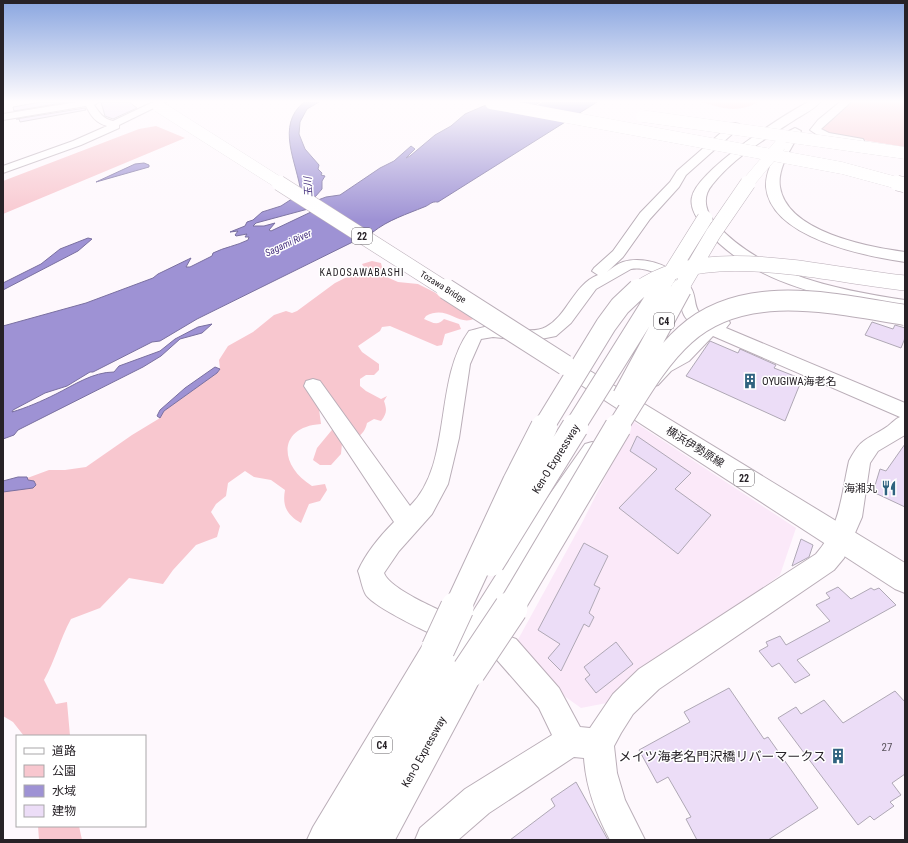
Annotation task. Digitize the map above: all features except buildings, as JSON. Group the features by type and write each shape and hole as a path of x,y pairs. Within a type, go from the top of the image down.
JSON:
{"main road":[{"name":"Tozawa Bridge","path":"215,141 565,365"},
{"path":"699,141 835,166 905,185"},
{"path":"758,141 722,167 706,183 700,192 700,210 710,226 724,241 745,256 775,271 830,291 905,305"},
{"name":"Ken-O Expressway","path":"326,840 438,649 711,210 731,182 768,141"},
{"name":"Ken-O Expressway","path":"375,840 720,220 744,186 784,141"},
{"path":"794,141 774,178 775,197 784,211 802,225 829,239 866,250 905,258"},
{"path":"820,141 905,153"},
{"path":"438,649 531,451 605,327 620,306 638,289 648,282 674,271 720,264 771,267 905,283"},
{"path":"469,671 535,569 622,420 676,344 690,330 707,319 722,312 756,304 776,302 836,304 905,315"},
{"name":"横浜伊勢原線","path":"565,365 905,579"}],"street":[{"path":"3,170 81,141"},
{"path":"600,278 598,276 599,271 618,254 645,216 675,184 678,176 718,141"},
{"path":"862,141 905,149"},
{"path":"628,840 610,806 601,773 584,743 549,698 506,649 442,626 399,603 376,587 371,571 390,543 424,507 439,474 452,421 461,360 469,343 475,335 482,332 539,334 550,331 563,321 586,290 600,278 612,275 624,266 634,264 657,270 673,278 681,285 687,293 692,315 701,323 905,411"},
{"path":"348,840 471,636 532,539 581,466 628,405 665,367 683,357 697,341 713,328 734,318 776,309 803,308 833,311 905,322"},
{"path":"313,386 408,523"},
{"path":"432,840 477,801 584,743 610,722 623,704 649,679 825,562 835,550 850,517 854,485 860,461 871,445 895,432 905,423"}],"shaded area":[{"path":"633,421 796,528 780,575 706,629 612,702 581,708 560,693 515,645 583,521"}],"green space":[{"path":"107,141 177,141 3,214 3,181"},
{"path":"871,141 905,141 905,147"},
{"path":"372,261 381,263 382,267 380,271 382,275 398,282 418,284 434,292 475,318 464,320 441,313 434,313 426,316 424,319 434,323 439,323 444,319 459,324 461,329 445,334 442,345 437,346 390,326 382,327 380,331 358,346 362,352 379,364 379,370 374,375 366,375 360,379 360,386 381,399 387,396 384,401 386,411 381,421 374,419 367,423 366,428 358,437 342,443 341,454 331,465 320,465 313,460 317,448 336,425 305,387 319,409 321,424 307,427 296,432 290,440 288,449 289,458 293,468 301,478 312,486 325,484 327,490 320,501 309,504 301,523 292,517 287,510 284,501 285,490 271,480 254,477 245,471 228,483 226,496 216,504 211,512 220,526 217,537 196,545 173,570 163,584 129,578 100,608 71,619 44,680 56,704 67,702 70,735 23,735 13,722 3,716 3,487 49,470 65,470 86,467 132,435 160,418 164,411 217,373 220,369 219,360 228,346 253,332 274,315 286,311 292,313 297,311 335,283 345,278 365,273 365,269 362,264"},
{"path":"38,827 79,827 82,840 39,840"}],"water":[{"path":"290,141 302,141 305,149 319,165 318,169 322,173 321,175 325,176 322,181 322,189 315,197 318,200 340,195 380,168 394,161 411,146 415,149 406,158 427,141 534,141 438,202 432,203 391,221 373,232 197,319 160,341 152,342 93,372 90,372 67,386 45,393 13,410 12,412 51,397 91,377 99,374 114,372 119,366 160,351 175,339 198,327 212,324 202,333 180,339 161,356 143,367 18,430 14,435 3,439 3,326 86,303 153,278 158,274 191,258 186,267 190,267 212,256 213,253 248,240 249,237 245,237 247,234 236,236 235,235 238,231 230,232 245,226 247,222 253,220 262,212 281,206 301,193","holes":["308,209 311,212 271,231 269,230 275,223 264,226 253,226 256,223"]},
{"path":"144,163 149,165 149,167 96,182 135,164"},
{"path":"88,238 92,239 78,251 3,290 3,283 41,264 60,249"},
{"path":"215,367 220,369 217,373 164,411 160,418 157,416 160,410 185,388"},
{"path":"18,477 27,477 28,480 34,481 36,485 33,488 3,492 3,481"}],"place":[{"name":"OYUGIWA海老名","path":"750,381"},
{"name":"海湘丸","path":"889,488"},
{"name":"メイツ海老名門沢橋リバーマークス","path":"838,756"}],"district":[{"name":"KADOSAWABASHI","path":"362,272"}],"water label":[{"name":"玉川","path":"308,187"},
{"name":"Sagami River","path":"288,243"}]}
